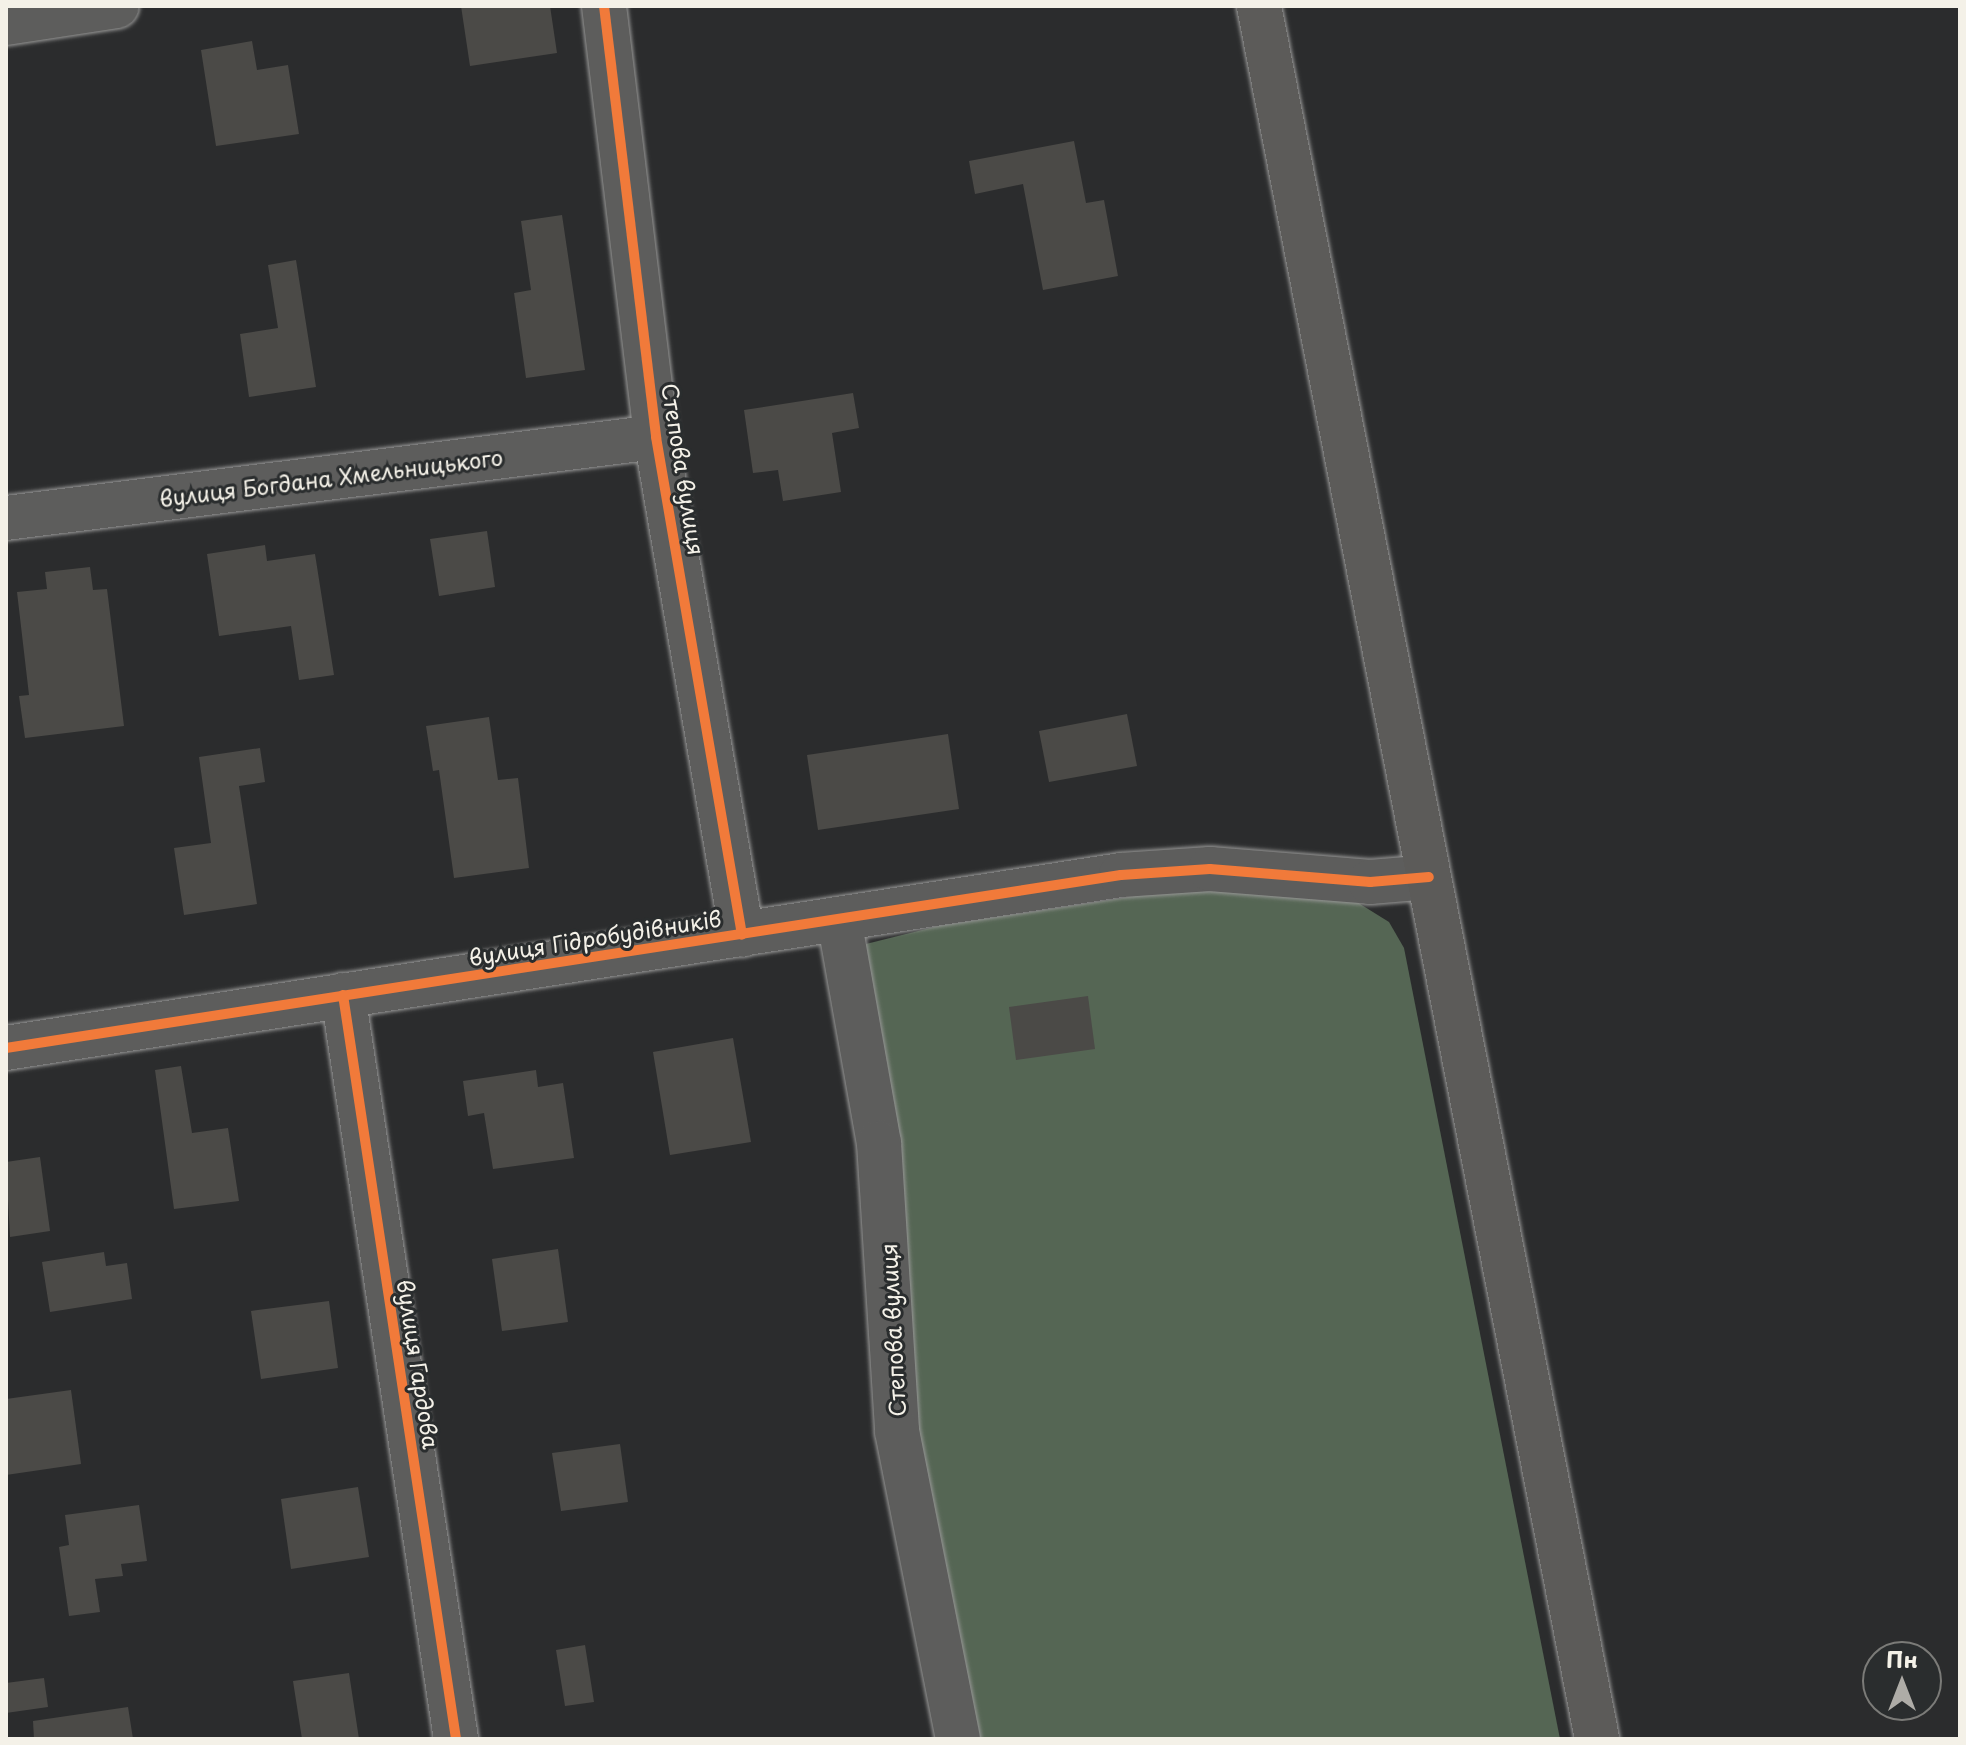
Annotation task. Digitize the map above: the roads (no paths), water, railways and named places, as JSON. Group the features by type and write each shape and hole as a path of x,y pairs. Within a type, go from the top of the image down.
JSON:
{"main road":[{"path":"1259,6 1597,1739"}],"street":[{"path":"6,23 117,6"},
{"name":"Степова вулиця","path":"604,6 656,437 742,935"},
{"name":"вулиця Богдана Хмельницького","path":"6,518 656,437"},
{"name":"вулиця Гідробудівників","path":"6,1048 1164,870 1259,870 1391,882 1429,877"},
{"name":"Степова вулиця","path":"839,919 879,1143 899,1445 958,1739"},
{"name":"вулиця Гардова","path":"343,995 456,1739"}]}
